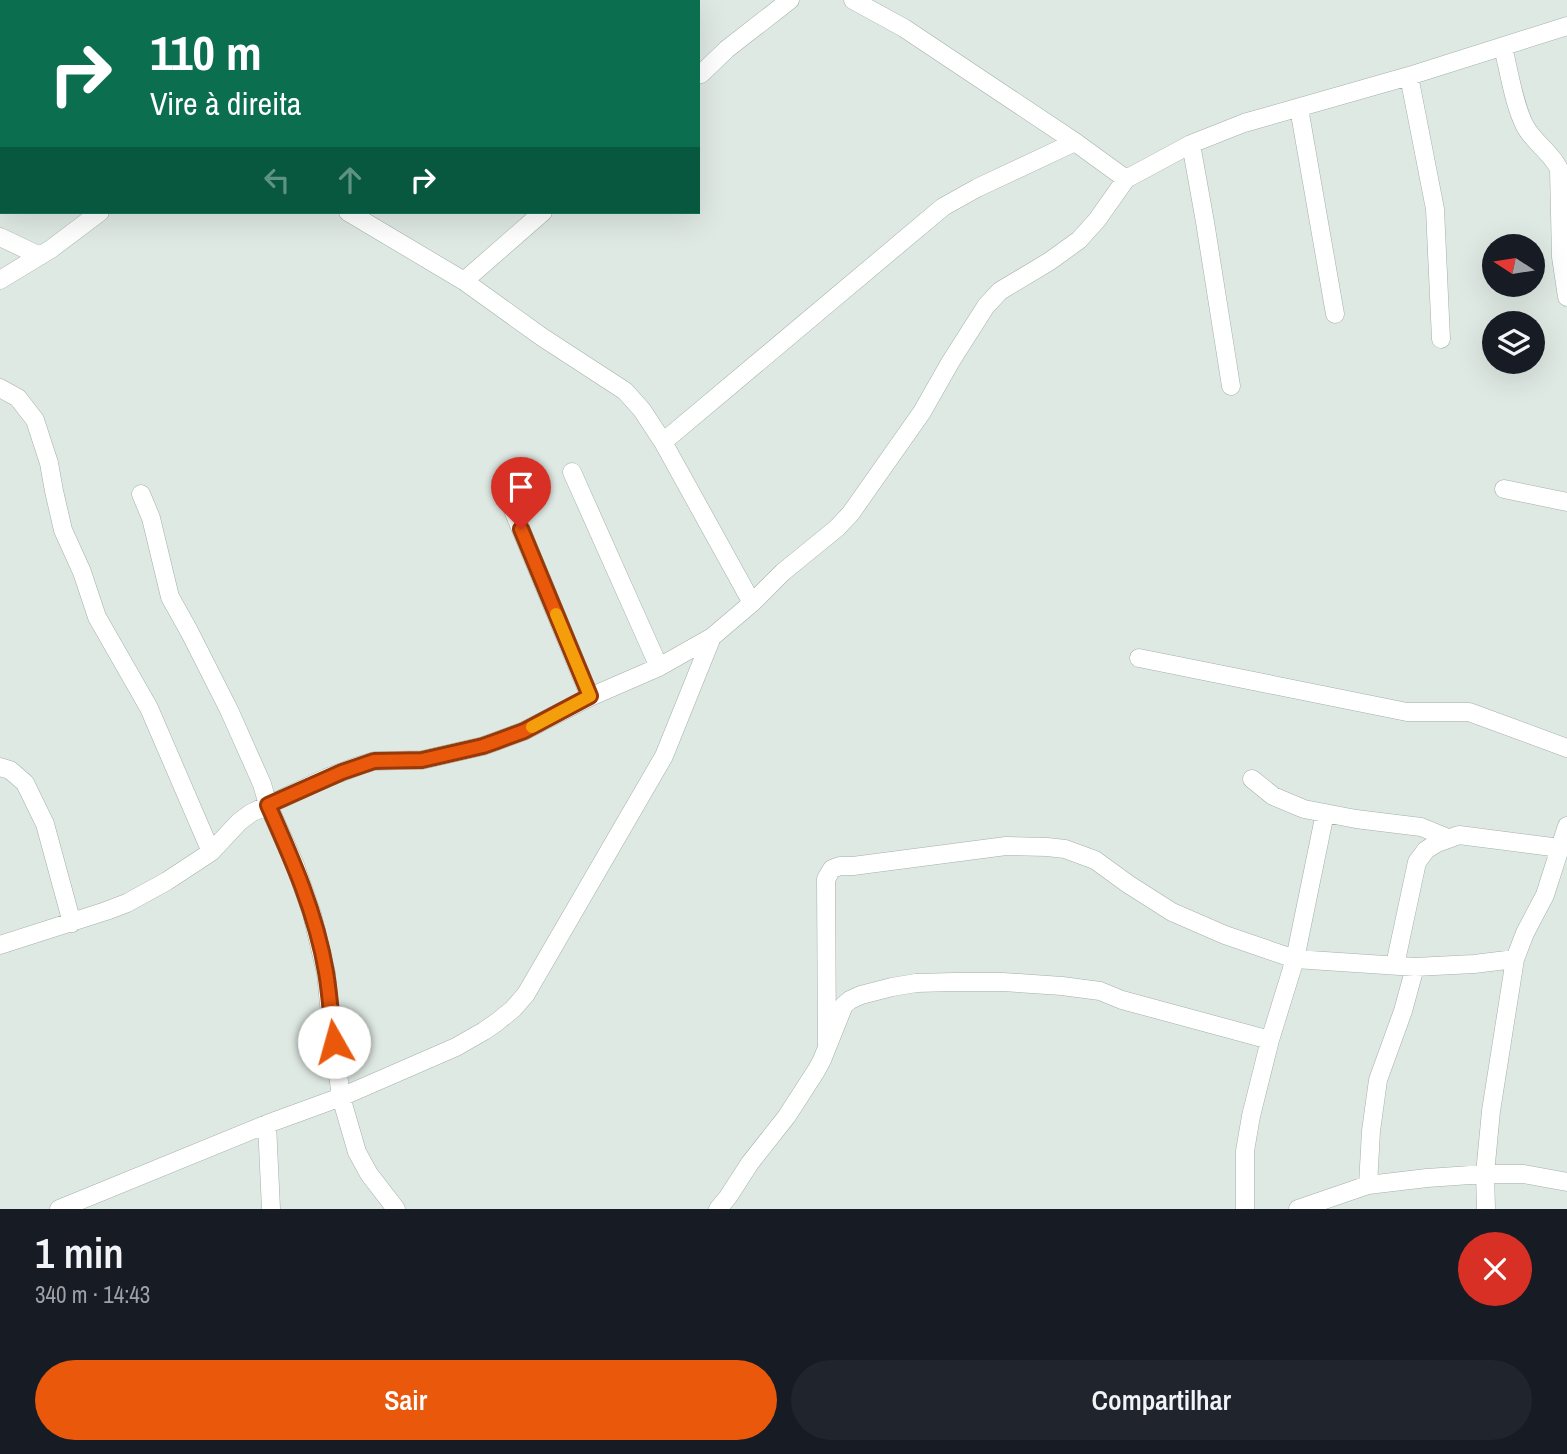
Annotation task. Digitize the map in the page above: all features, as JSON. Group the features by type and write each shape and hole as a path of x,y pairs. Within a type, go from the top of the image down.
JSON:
{"street":[{"path":"700,73 790,0"},
{"path":"853,0 904,28 1126,179"},
{"path":"0,944 72,923 127,903 211,852 251,813 342,772 374,761 422,760 497,741 524,731 590,696 659,667 712,636 752,603 783,572 826,538 851,513 922,412 986,306 1000,291 1079,240 1126,179 1191,144 1244,123 1409,76 1567,26"},
{"path":"1503,47 1525,126 1559,169 1561,257 1567,297"},
{"path":"1409,76 1435,209 1441,339"},
{"path":"1299,108 1335,314"},
{"path":"663,442 943,207 1074,142"},
{"path":"1191,144 1231,386"},
{"path":"0,280 40,256 97,214"},
{"path":"351,214 464,281 542,337 625,391 642,410 663,442 752,603"},
{"path":"464,281 541,214"},
{"path":"0,237 40,256"},
{"path":"0,388 18,398 35,421 49,463 64,530 97,617 149,708 211,852"},
{"path":"572,472 659,667"},
{"path":"501,481 590,696"},
{"path":"1504,489 1567,502"},
{"path":"141,494 151,518 170,597 229,710 295,865 312,914 327,973 341,1097 357,1152 369,1174 396,1209"},
{"path":"59,1209 267,1124 341,1097 472,1039 505,1015 526,994 664,756 712,636"},
{"path":"1139,658 1407,712 1469,712 1567,748"},
{"path":"0,767 10,770 26,783 45,824 72,923"},
{"path":"1252,779 1273,796 1304,809 1422,827 1448,838"},
{"path":"1245,1209 1245,1151 1251,1116 1270,1040 1295,959 1325,813"},
{"path":"1486,1209 1485,1174 1491,1111 1515,959 1545,895 1560,875 1560,848 1567,827"},
{"path":"1395,965 1417,862 1426,850 1437,842 1459,835 1560,848"},
{"path":"827,1045 826,879 832,869 840,866 1006,846 1065,849 1095,860 1172,912 1225,935 1295,959 1415,967 1515,959"},
{"path":"1368,1185 1371,1130 1378,1080 1415,967"},
{"path":"718,1209 787,1116 822,1060 844,1005 862,995 916,983 954,982 1003,982 1100,991 1122,1000 1270,1040"},
{"path":"267,1124 271,1209"},
{"path":"1298,1209 1368,1185 1485,1174 1524,1174 1567,1182"}],"slow traffic":[{"path":"532,727 590,696 556,614"}],"route":[{"path":"334,1042 327,973 312,914 295,865 268,805 358,765 374,761 422,760 483,746 524,731 590,696 521,529"}]}
